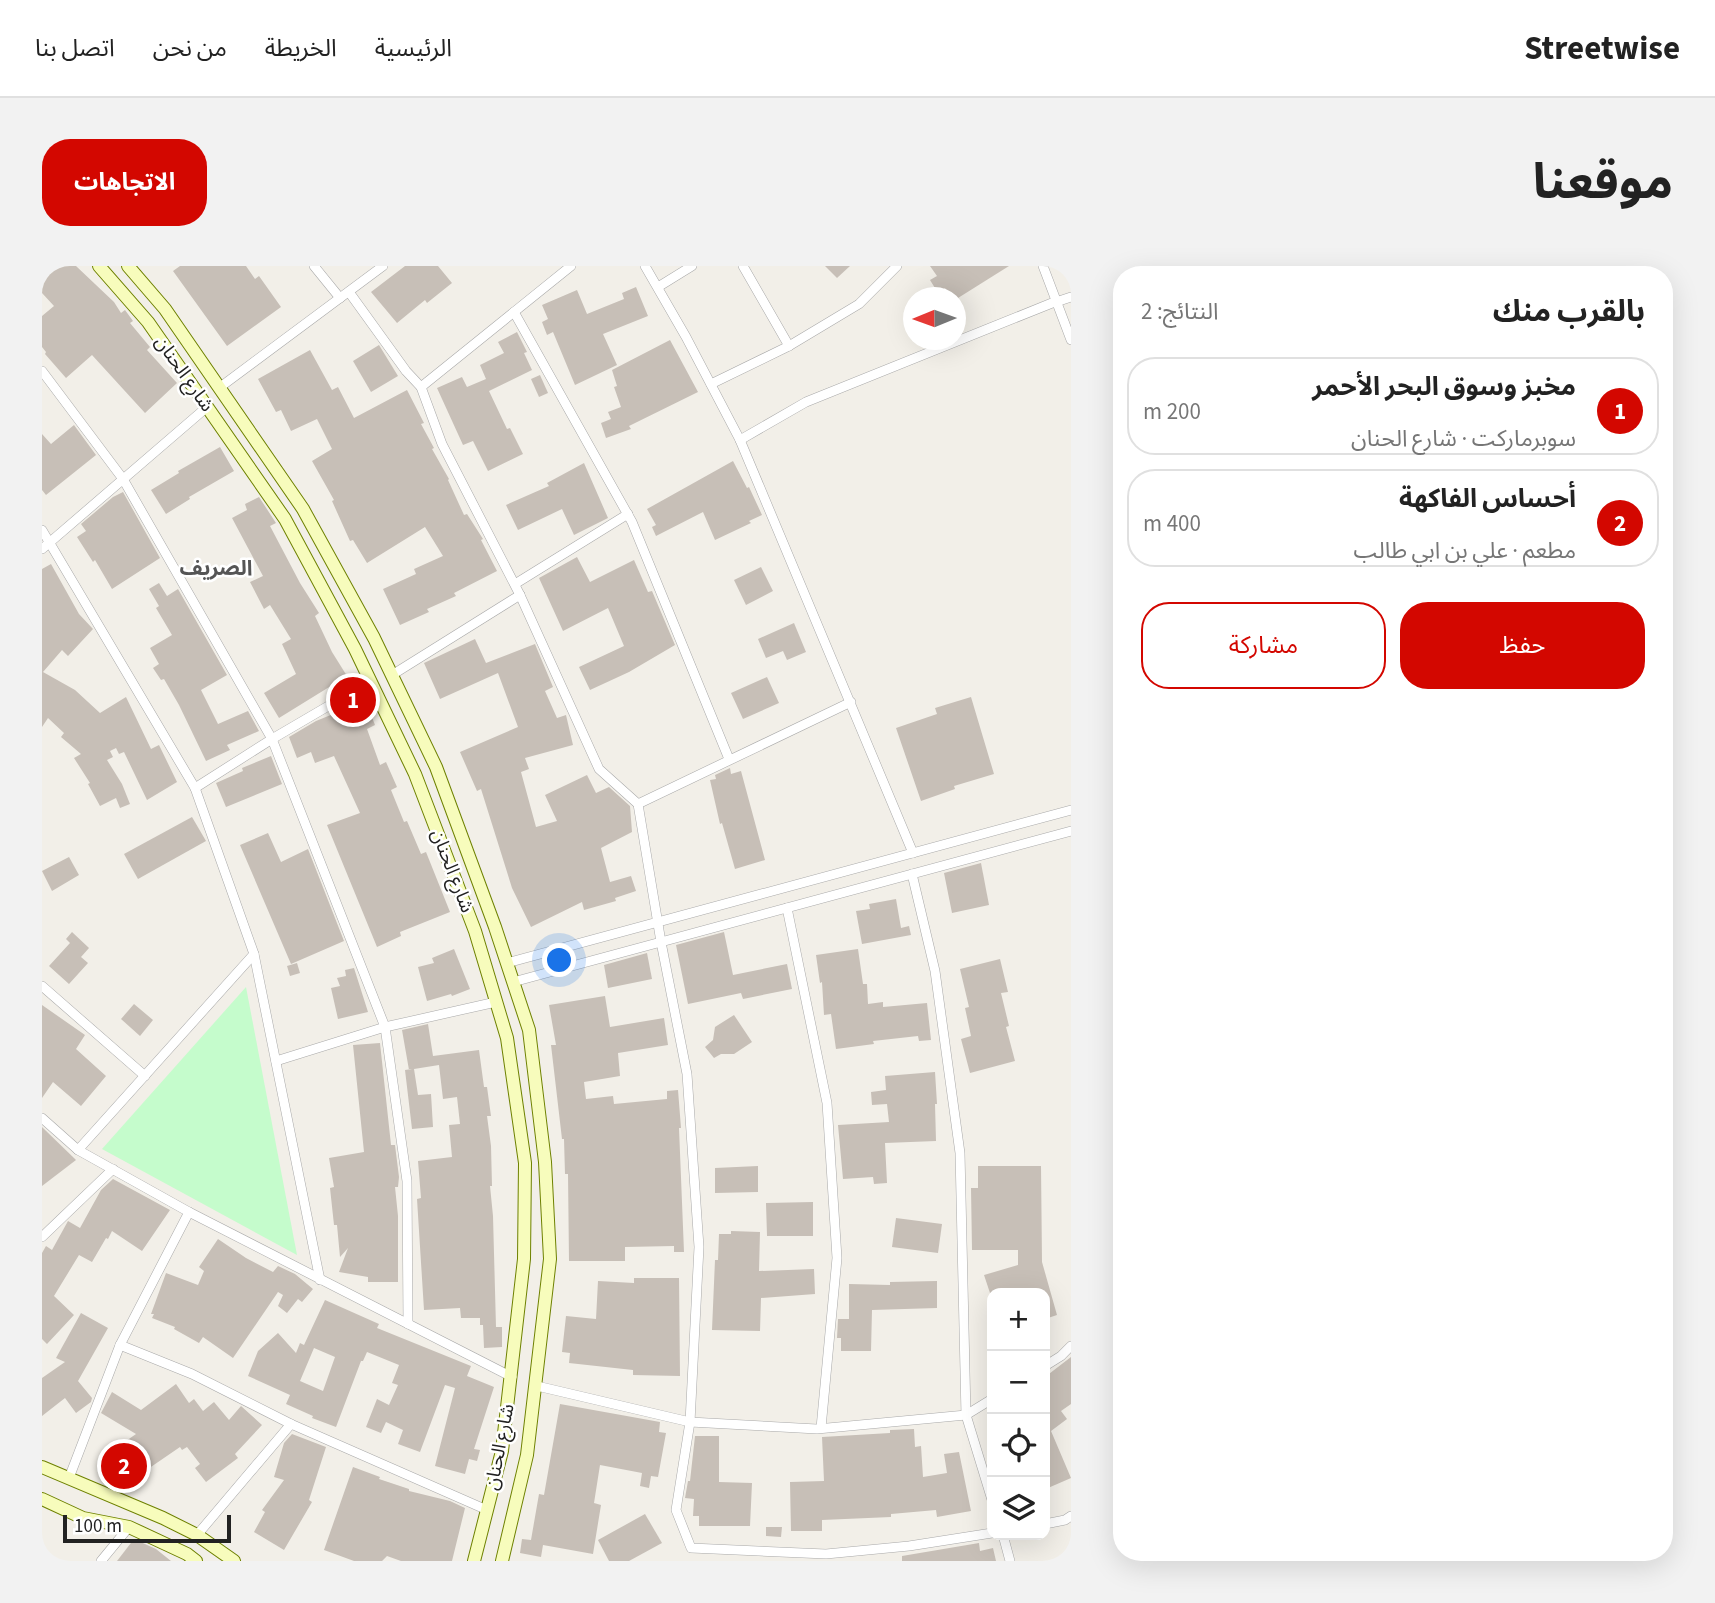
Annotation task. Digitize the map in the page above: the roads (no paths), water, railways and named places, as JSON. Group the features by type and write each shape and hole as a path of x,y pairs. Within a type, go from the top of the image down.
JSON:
{"main road":[{"name":"شارع الحنان","path":"99,266 148,322 285,519 371,681 415,774 475,931 507,1038 525,1163 524,1259 502,1451 474,1561"},
{"name":"شارع الحنان","path":"128,266 165,309 303,509 392,675 436,766 529,1030 545,1162 550,1259 527,1455 502,1561"},
{"path":"42,1467 143,1508 197,1535 234,1561"},
{"path":"42,1499 83,1518 129,1527 187,1554 196,1561"}],"street":[{"path":"314,266 340,298"},
{"path":"219,388 383,266"},
{"path":"421,387 571,266"},
{"path":"645,266 740,440 913,853"},
{"path":"658,288 692,266"},
{"path":"743,266 789,346"},
{"path":"711,384 789,346 859,304 897,266"},
{"path":"1043,266 1054,303 1071,341"},
{"path":"349,292 406,371 421,387 442,444 515,584 599,769 638,804 687,1074 699,1247 690,1422 676,1510 691,1548 826,1554 909,1546 987,1534"},
{"path":"740,440 806,402 1071,297"},
{"path":"514,312 628,514 729,759"},
{"path":"42,371 123,479 272,738 385,1027 407,1181 408,1324"},
{"path":"42,549 208,407"},
{"path":"515,584 628,514"},
{"path":"42,530 195,788 254,954 320,1280"},
{"path":"392,675 520,595"},
{"path":"195,788 272,738 371,681"},
{"path":"638,804 851,702"},
{"path":"507,964 1071,810"},
{"path":"513,982 1071,831"},
{"path":"912,874 935,971 960,1153 966,1415 987,1484"},
{"path":"787,908 828,1116 837,1258 821,1428"},
{"path":"78,1150 254,954"},
{"path":"42,986 145,1076"},
{"path":"276,1061 385,1027 496,1002"},
{"path":"42,1118 78,1150 189,1212 512,1377"},
{"path":"42,1237 113,1169"},
{"path":"69,1479 120,1345 189,1212"},
{"path":"120,1345 192,1374 291,1424 487,1510"},
{"path":"1050,1363 1071,1346"},
{"path":"537,1386 690,1422 821,1428 966,1415 987,1402"},
{"path":"197,1535 291,1424"},
{"path":"1050,1523 1071,1516"},
{"path":"101,1561 129,1527"},
{"path":"1004,1540 1010,1561"}],"place":[{"name":"مخبز وسوق البحر الأحمر","path":"353,700"},
{"name":"أحساس الفاكهة","path":"124,1466"}],"district":[{"name":"الصريف","path":"216,568"}]}
